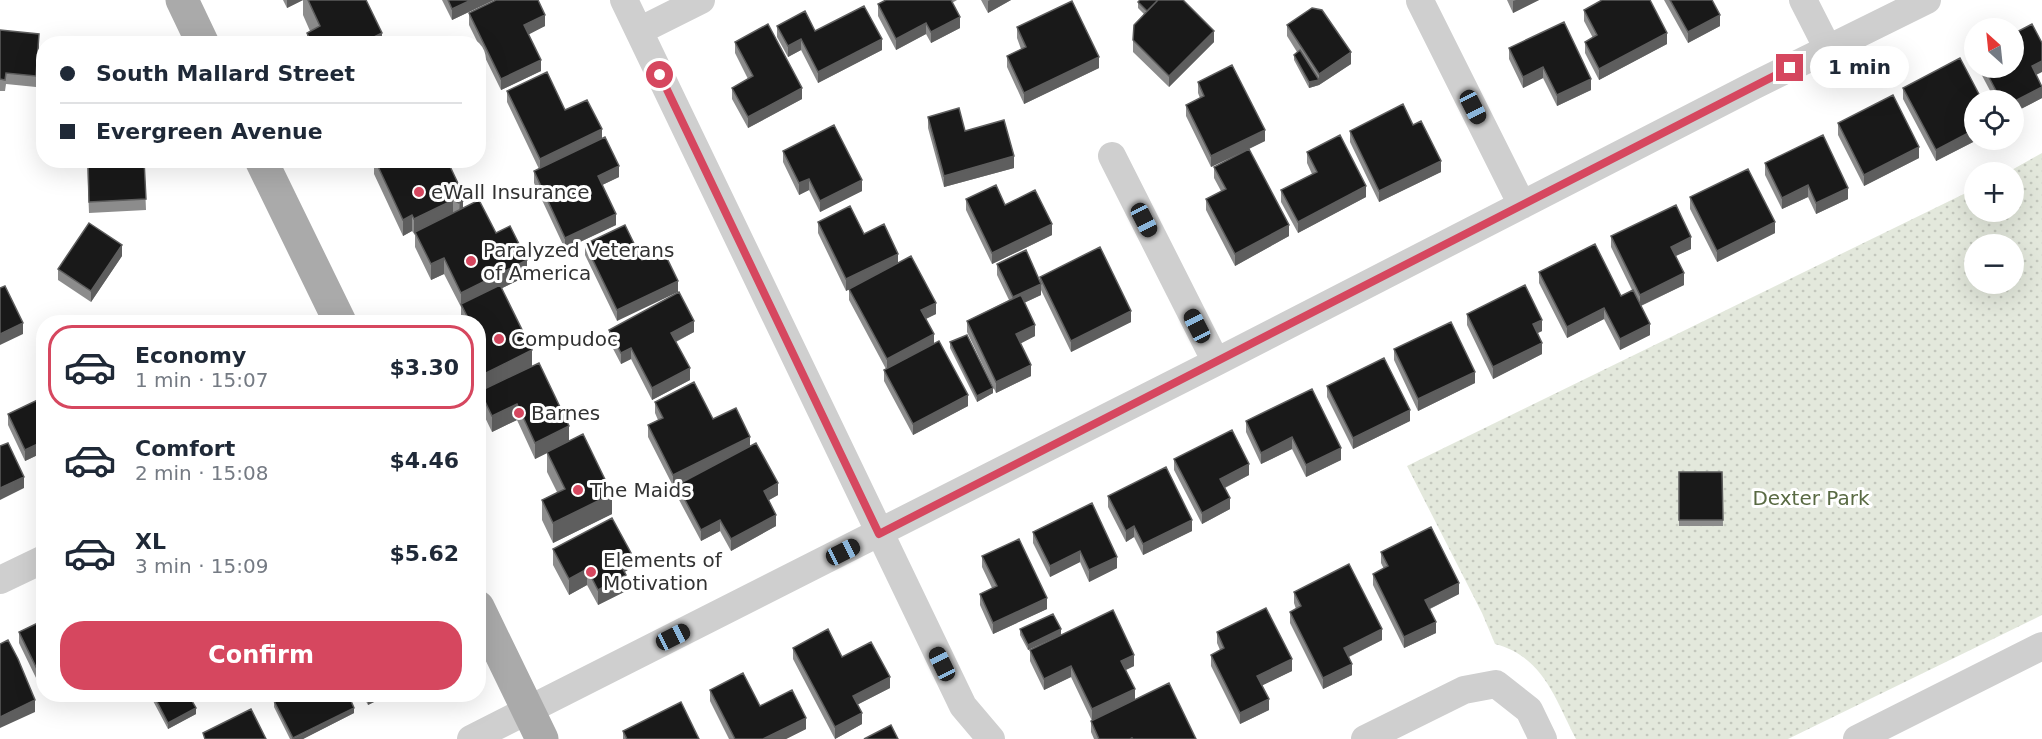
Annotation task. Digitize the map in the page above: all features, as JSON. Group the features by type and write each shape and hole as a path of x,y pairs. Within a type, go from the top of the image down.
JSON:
{"main road":[{"path":"182,0 200,36"},
{"path":"265,168 337,315"},
{"path":"486,623 536,725"}],"street":[{"path":"624,0 963,706 991,739"},
{"path":"639,31 701,0"},
{"path":"1803,0 1828,49"},
{"path":"471,739 536,725 879,534 1927,0"},
{"path":"1420,1 1522,205"},
{"path":"1112,156 1216,362"},
{"path":"0,580 36,563"},
{"path":"1857,739 2042,646"},
{"path":"1365,739 1464,690 1496,684 1529,710 1543,739"}],"green space":[{"name":"Dexter Park","path":"2042,153 2042,615 1788,739 1576,739 1554,695 1537,669 1512,650 1495,644 1482,613 1407,466 1964,194 1964,222 2024,222 2024,163"}],"building":[{"path":"308,0 366,0 382,33 376,36 308,36 307,33 320,26"},
{"path":"448,0 471,0 452,9"},
{"path":"496,0 538,0 545,15 524,25 541,60 501,79 486,48 486,36 480,36 469,13"},
{"path":"886,0 951,0 960,17 931,32 926,23 896,39 878,4"},
{"path":"1158,0 1147,11 1138,2"},
{"path":"1158,0 1183,0 1214,31 1169,76 1133,40 1134,25"},
{"path":"1602,0 1650,0 1667,33 1599,69 1585,42 1597,35 1584,10"},
{"path":"1670,0 1712,0 1720,15 1688,32"},
{"path":"1072,1 1099,57 1024,93 1007,56 1026,47 1017,27"},
{"path":"864,6 882,39 818,72 801,39 788,46 777,26 805,11 815,31"},
{"path":"1312,8 1322,10 1351,52 1319,74 1287,25"},
{"path":"1564,22 1591,79 1557,95 1543,67 1523,77 1509,48"},
{"path":"768,24 802,88 748,117 732,88 753,76 735,42"},
{"path":"2032,24 2042,43 2042,61 2032,66 2042,87 2024,96 2024,90 1996,90 1989,78 2024,78 2024,28"},
{"path":"0,30 39,34 36,36 36,76 6,73 5,80 0,79"},
{"path":"1300,50 1319,80 1309,82 1294,55"},
{"path":"1960,58 1964,66 1964,78 1970,78 1977,90 1964,90 1964,135 1936,150 1903,88"},
{"path":"1232,65 1265,130 1211,156 1186,105 1204,96 1198,82"},
{"path":"547,72 565,110 587,100 602,129 540,159 507,91"},
{"path":"1893,95 1919,147 1864,175 1838,123"},
{"path":"1403,104 1413,125 1421,121 1441,161 1379,191 1350,131"},
{"path":"959,108 965,131 1004,120 1014,156 944,176 928,117"},
{"path":"834,125 862,180 820,201 809,179 799,183 783,151"},
{"path":"1340,135 1366,186 1298,222 1281,190 1317,172 1307,152"},
{"path":"1823,135 1848,188 1816,203 1808,185 1782,198 1765,163"},
{"path":"605,137 619,166 598,176 616,214 565,238 534,171"},
{"path":"1249,149 1289,225 1235,254 1206,199 1226,189 1214,167"},
{"path":"88,168 144,168 146,199 89,202"},
{"name":"eWall Insurance","path":"379,168 451,168 463,194 460,195 463,201 459,203 453,200 414,219 412,215 403,220"},
{"path":"1748,169 1775,222 1717,251 1690,197"},
{"path":"996,185 1005,205 1035,190 1052,224 992,253 966,199"},
{"name":"Paralyzed Veterans of America","path":"479,200 496,233 510,226 527,260 461,293 444,258 431,264 415,232"},
{"path":"1676,205 1691,237 1671,247 1684,273 1640,295 1611,236"},
{"path":"850,206 864,234 884,224 898,254 846,279 818,222"},
{"path":"89,223 122,245 91,291 58,269"},
{"path":"625,225 642,260 663,250 678,281 617,310 585,244"},
{"path":"1595,244 1621,296 1633,290 1650,324 1620,339 1604,308 1567,327 1539,272"},
{"path":"1100,247 1131,311 1071,341 1040,277"},
{"path":"1026,250 1041,284 1013,297 997,264"},
{"path":"911,256 936,303 921,310 934,334 887,359 849,289"},
{"path":"500,285 532,350 486,373 486,315 466,315 461,304"},
{"path":"1525,285 1542,320 1533,324 1542,343 1493,367 1467,314"},
{"path":"5,286 23,323 0,334 0,288"},
{"path":"679,292 694,321 671,333 690,368 652,388 631,348 621,353 609,330"},
{"path":"1021,295 1035,325 1016,334 1031,365 996,382 967,321"},
{"path":"1451,322 1475,372 1418,399 1394,349"},
{"path":"967,335 993,388 977,396 950,342"},
{"path":"939,341 968,395 913,424 884,370"},
{"path":"1384,358 1410,410 1353,438 1327,386"},
{"name":"Barnes","path":"539,363 569,426 535,443 517,404 492,416 486,404 486,388"},
{"path":"694,382 713,419 736,408 750,437 673,475 648,425 663,418 655,402"},
{"path":"1312,389 1341,448 1306,465 1292,437 1261,453 1246,421"},
{"path":"36,401 36,445 25,450 8,414"},
{"path":"1232,430 1249,464 1220,479 1230,498 1202,513 1174,459"},
{"path":"583,434 612,494 553,523 542,500 565,489 547,452"},
{"path":"8,443 24,477 0,488 0,446"},
{"path":"756,443 778,483 764,491 776,515 731,539 720,520 701,530 677,485"},
{"path":"1166,467 1192,520 1143,544 1134,526 1126,531 1108,496"},
{"path":"1679,472 1722,472 1723,520 1679,520"},
{"path":"1092,503 1117,557 1089,570 1080,551 1050,566 1033,532"},
{"name":"Elements of Motivation","path":"612,518 631,553 618,560 626,575 598,590 587,569 569,579 553,549"},
{"path":"1431,527 1459,583 1425,600 1436,622 1404,637 1373,574 1388,566 1381,552"},
{"path":"1019,539 1047,598 993,623 980,594 997,586 982,556"},
{"path":"1349,564 1382,629 1344,648 1352,664 1323,678 1290,612 1301,606 1294,592"},
{"path":"1266,608 1292,659 1257,676 1269,699 1240,713 1211,655 1224,648 1217,632"},
{"path":"1113,610 1134,655 1121,661 1135,689 1092,709 1071,666 1044,679 1030,650"},
{"path":"1053,614 1061,629 1028,645 1020,629"},
{"path":"36,624 36,667 19,632"},
{"path":"828,629 842,657 871,642 890,677 853,696 862,713 835,727 793,648"},
{"path":"8,640 35,700 0,717 0,644"},
{"path":"743,673 760,706 792,690 806,718 763,739 735,739 710,690"},
{"path":"1169,683 1196,739 1099,739 1091,721"},
{"path":"157,702 193,702 196,708 168,723"},
{"path":"275,702 351,702 354,708 293,738"},
{"path":"681,702 699,739 627,739 623,731"},
{"path":"251,709 266,739 205,739 203,733"},
{"path":"891,725 898,739 864,739"}],"place":[{"name":"eWall Insurance","path":"419,192"},
{"name":"Paralyzed Veterans of America","path":"471,261"},
{"name":"Compudoc","path":"499,339"},
{"name":"Barnes","path":"519,413"},
{"name":"The Maids","path":"578,490"},
{"name":"Elements of Motivation","path":"591,572"}],"route":[{"path":"660,75 879,534 1790,68"}]}
